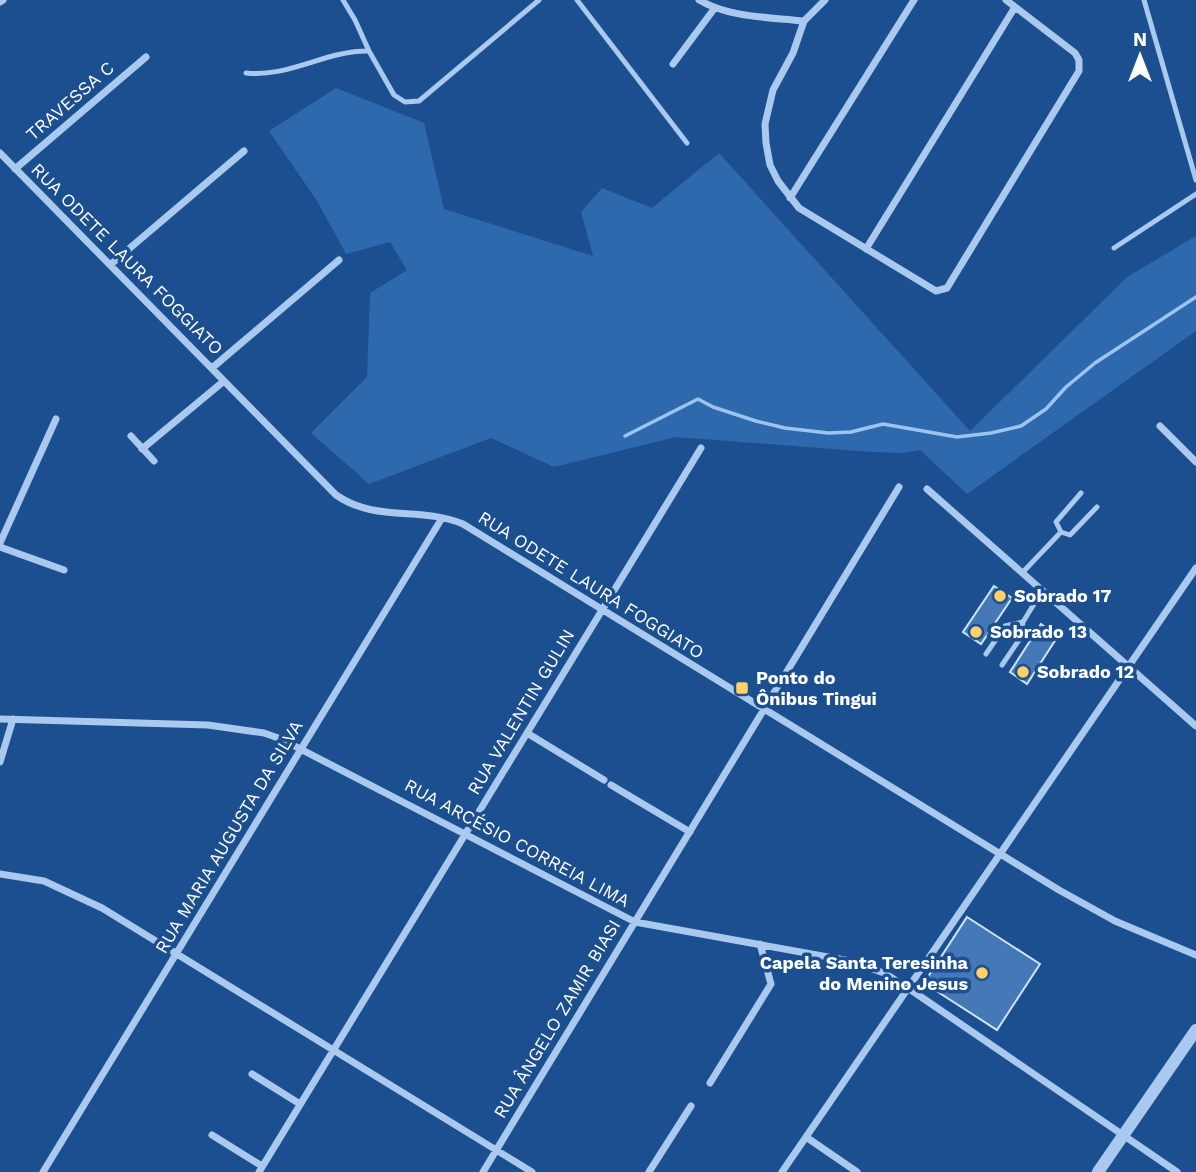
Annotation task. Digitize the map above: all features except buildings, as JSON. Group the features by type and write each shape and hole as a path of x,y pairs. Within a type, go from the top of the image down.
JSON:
{"street":[{"path":"699,0 714,9 804,21"},
{"path":"825,0 804,21 793,53 773,90 765,124 770,165 790,198 812,217 930,289 941,291 947,288 1079,71 1079,60 1075,52 1006,0"},
{"path":"790,198 914,0"},
{"path":"866,249 1015,7"},
{"path":"673,64 714,9"},
{"name":"TRAVESSA C","path":"15,169 146,57"},
{"path":"110,265 244,151"},
{"name":"RUA ODETE LAURA FOGGIATO","path":"0,153 336,495 351,505 378,512 442,518 463,524 1000,854 1097,911 1196,955"},
{"path":"212,368 339,260"},
{"path":"142,449 224,381"},
{"path":"56,419 0,545 64,570"},
{"path":"1160,425 1196,462"},
{"path":"131,436 154,461"},
{"name":"RUA VALENTIN GULIN","path":"261,1169 701,448"},
{"name":"RUA ÂNGELO ZAMIR BIASI","path":"483,1172 900,487"},
{"path":"927,489 1196,726"},
{"name":"RUA MARIA AUGUSTA DA SILVA","path":"43,1172 442,518"},
{"path":"782,1172 1196,568"},
{"name":"RUA ARCÉSIO CORREIA LIMA","path":"0,719 208,725 264,733 466,833 635,922 850,961 884,973 1177,1172"},
{"path":"0,762 13,719"},
{"path":"527,733 604,780"},
{"path":"611,785 690,832"},
{"path":"0,874 44,881 102,908 532,1172"},
{"path":"709,1083 771,984 761,944"},
{"path":"1098,1172 1196,1030"},
{"path":"251,1074 300,1104"},
{"path":"649,1172 691,1106"},
{"path":"212,1135 261,1169"},
{"path":"806,1137 857,1172"}],"lane":[{"path":"343,0 394,94 405,102 419,100 539,0"},
{"path":"577,0 687,143"},
{"path":"1144,0 1196,180"},
{"path":"246,73 263,75 350,52 369,51"},
{"path":"1114,248 1196,194"},
{"path":"1081,493 1056,522 1061,532 1070,535 1097,508"},
{"path":"1022,573 1061,532"},
{"path":"1002,665 1021,637 1023,622 1042,591"},
{"path":"986,654 1006,626 1023,622"}],"shaded area":[{"path":"336,88 424,123 444,209 593,256 581,212 602,188 652,208 719,153 970,431 1127,277 1196,236 1196,331 967,494 920,450 904,453 871,452 676,437 554,467 491,438 369,484 311,433 367,377 370,293 407,270 390,242 346,254 317,201 269,131"}],"waterway":[{"path":"625,436 698,399 713,407 756,421 785,428 828,433 851,432 883,424 957,437 1021,426 1046,409 1066,387 1095,363 1196,297"}],"place":[{"name":"Sobrado 17","path":"1000,596"},
{"name":"Sobrado 13","path":"976,632"},
{"name":"Sobrado 12","path":"1023,672"},
{"name":"Ponto do Ônibus Tingui","path":"742,688"},
{"name":"Capela Santa Teresinha do Menino Jesus","path":"982,973"}]}
